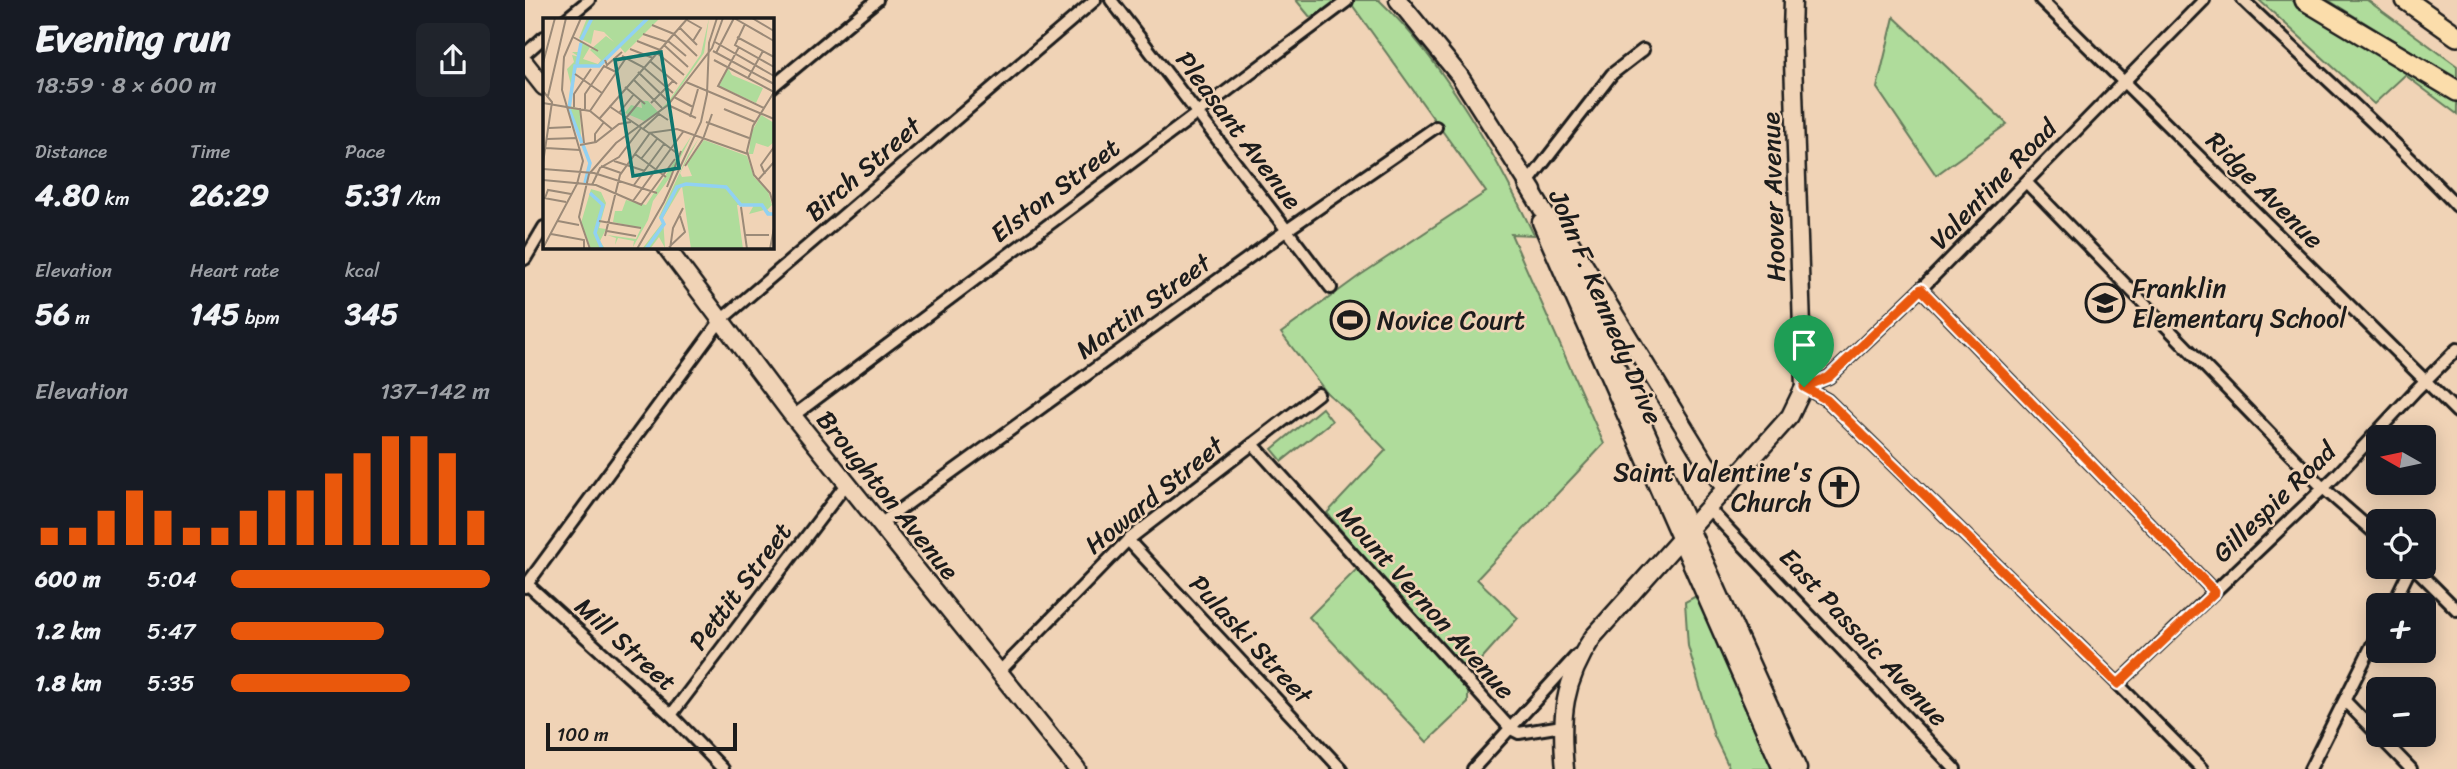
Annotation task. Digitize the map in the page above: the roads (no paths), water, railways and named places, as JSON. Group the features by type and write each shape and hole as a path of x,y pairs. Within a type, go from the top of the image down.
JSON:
{"highway":[{"path":"2305,0 2457,91"},
{"path":"2406,0 2457,36"}],"street":[{"path":"567,18 589,0"},
{"path":"773,86 877,0"},
{"name":"Birch Street","path":"526,586 721,320 1095,0"},
{"name":"Pleasant Avenue","path":"1111,0 1331,288"},
{"name":"Hoover Avenue","path":"1565,769 1562,726 1564,704 1572,674 1593,637 1790,416 1804,387 1792,0"},
{"name":"Ridge Avenue","path":"2041,0 2457,412"},
{"name":"Valentine Road","path":"1804,387 1829,377 1921,289 2204,0"},
{"path":"2243,0 2405,151 2457,205"},
{"name":"Elston Street","path":"793,416 1347,1"},
{"path":"1407,4 1459,75 1527,184 1564,232 1706,463 1726,489"},
{"path":"525,54 543,38"},
{"path":"1527,184 1612,74 1643,50"},
{"path":"525,63 543,86"},
{"name":"Martin Street","path":"880,524 1287,230 1436,127"},
{"path":"2027,183 2323,488 2366,526"},
{"name":"John F. Kennedy Drive","path":"1527,184 1557,234 1782,769"},
{"path":"525,259 543,229"},
{"name":"Broughton Avenue","path":"667,248 793,416 1077,769"},
{"path":"1921,289 2215,592"},
{"name":"Gillespie Road","path":"2118,684 2323,488 2457,349"},
{"path":"1804,387 1827,400 2202,769"},
{"name":"Howard Street","path":"999,672 1128,540 1318,394"},
{"name":"Mount Vernon Avenue","path":"1253,444 1511,729 1593,637"},
{"name":"Pettit Street","path":"671,715 847,483"},
{"name":"East Passaic Avenue","path":"1709,509 1955,769"},
{"name":"John F. Kennedy Drive","path":"1685,534 1798,769"},
{"name":"Pulaski Street","path":"1128,540 1341,769"},
{"path":"2425,579 2457,610"},
{"name":"Mill Street","path":"526,586 671,715 723,769"},
{"path":"2310,769 2366,658"},
{"path":"2345,701 2411,769"},
{"path":"1473,769 1511,729 1519,733 1562,726"}],"place":[{"name":"Franklin Elementary School","path":"2105,303"},
{"name":"Novice Court","path":"1350,320"},
{"name":"Saint Valentine's Church","path":"1839,487"}]}
